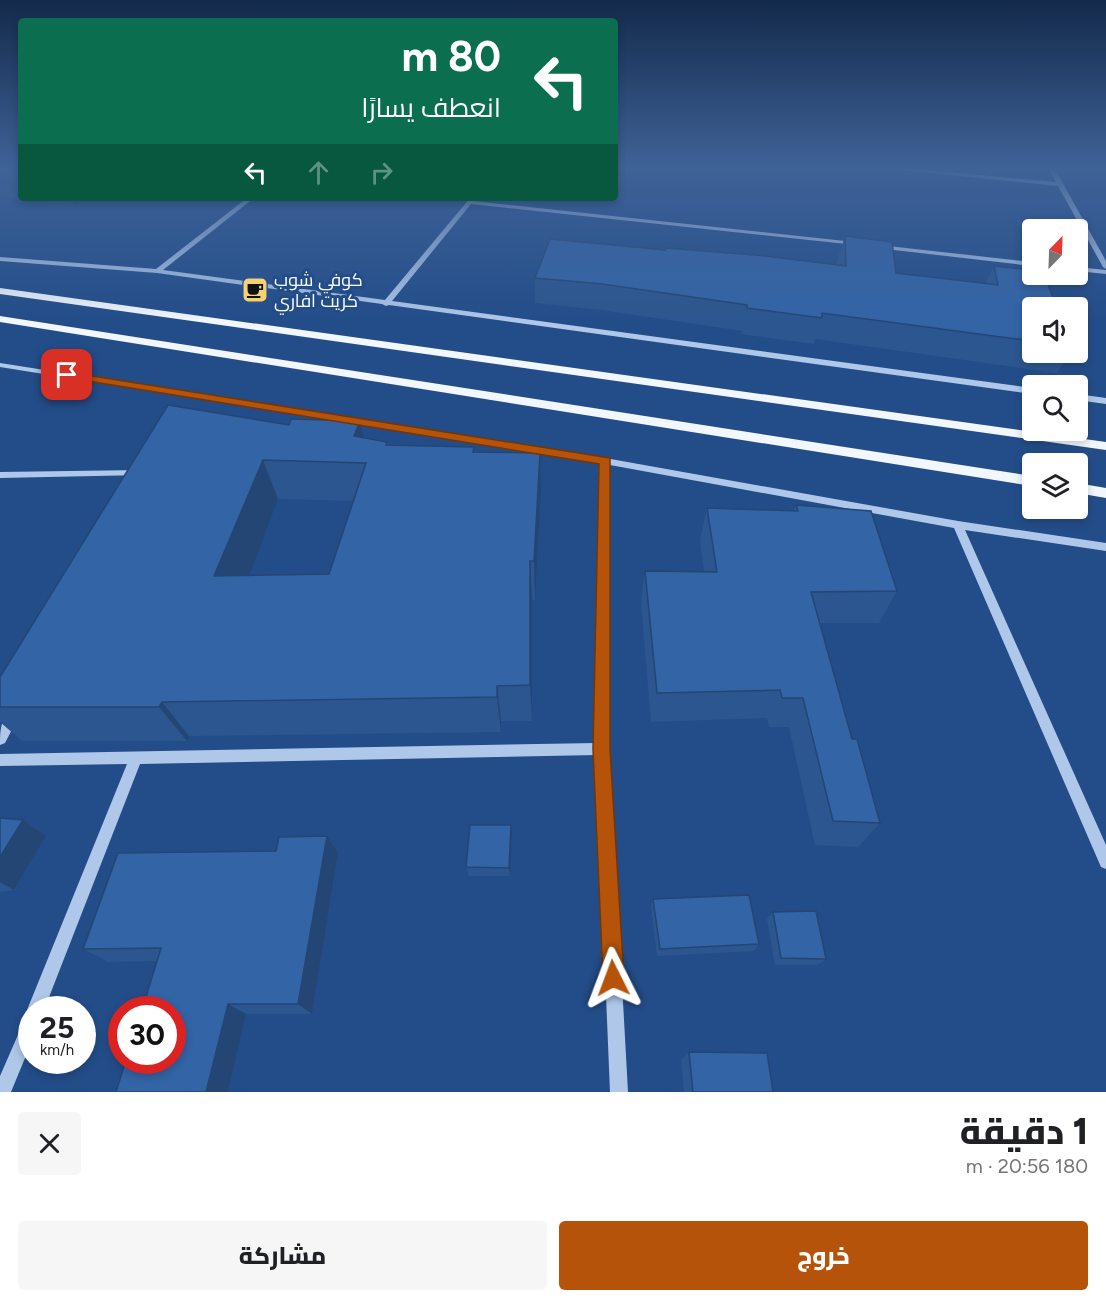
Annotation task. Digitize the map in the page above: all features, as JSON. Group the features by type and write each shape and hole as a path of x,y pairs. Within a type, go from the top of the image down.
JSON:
{"main road":[{"path":"0,291 1106,446"},
{"path":"0,320 1022,479"},
{"path":"1088,490 1106,493"}],"street":[{"path":"157,272 223,220"},
{"path":"386,304 455,220"},
{"path":"647,220 1022,263"},
{"path":"1080,220 1106,267"},
{"path":"0,259 157,272 1022,390"},
{"path":"1088,270 1106,272"},
{"path":"0,365 197,401 605,461 958,525 1106,547"},
{"path":"1088,399 1106,401"},
{"path":"605,461 602,749 619,1092"},
{"path":"0,475 155,472"},
{"path":"958,525 1106,862"},
{"path":"0,739 18,708"},
{"path":"0,760 602,749"},
{"path":"41,996 136,758"},
{"path":"2,1092 18,1053"}],"building":[{"path":"845,236 892,242 896,273 998,285 994,266 1022,269 1022,285 1048,285 1053,297 1022,297 1022,340 822,313 822,318 602,284 535,278 550,239 665,250 666,248 755,255 846,266"},
{"path":"168,405 289,425 291,419 360,421 354,436 387,442 386,445 474,447 473,452 540,453 534,561 530,561 530,685 497,686 497,697 162,702 159,707 0,707 0,677","holes":["263,460 366,463 329,574 214,576"]},
{"path":"796,505 871,511 897,591 811,592 852,739 857,739 880,823 833,821 803,698 782,698 780,690 657,693 645,571 717,572 707,508 798,511"},
{"path":"0,818 23,820 0,857"},
{"path":"470,825 511,825 509,868 466,867"},
{"path":"327,836 298,1004 228,1004 206,1092 116,1092 122,1074 186,1074 186,996 146,996 161,948 83,949 118,853 276,851 279,837"},
{"path":"749,895 759,944 660,949 653,899"},
{"path":"816,911 826,959 781,958 773,912"},
{"path":"689,1052 767,1053 773,1092 693,1092"}],"place":[{"name":"كوفي شوب كريت افاري","path":"255,290"}],"route":[{"path":"67,375 605,461 602,749 613,978"}]}
